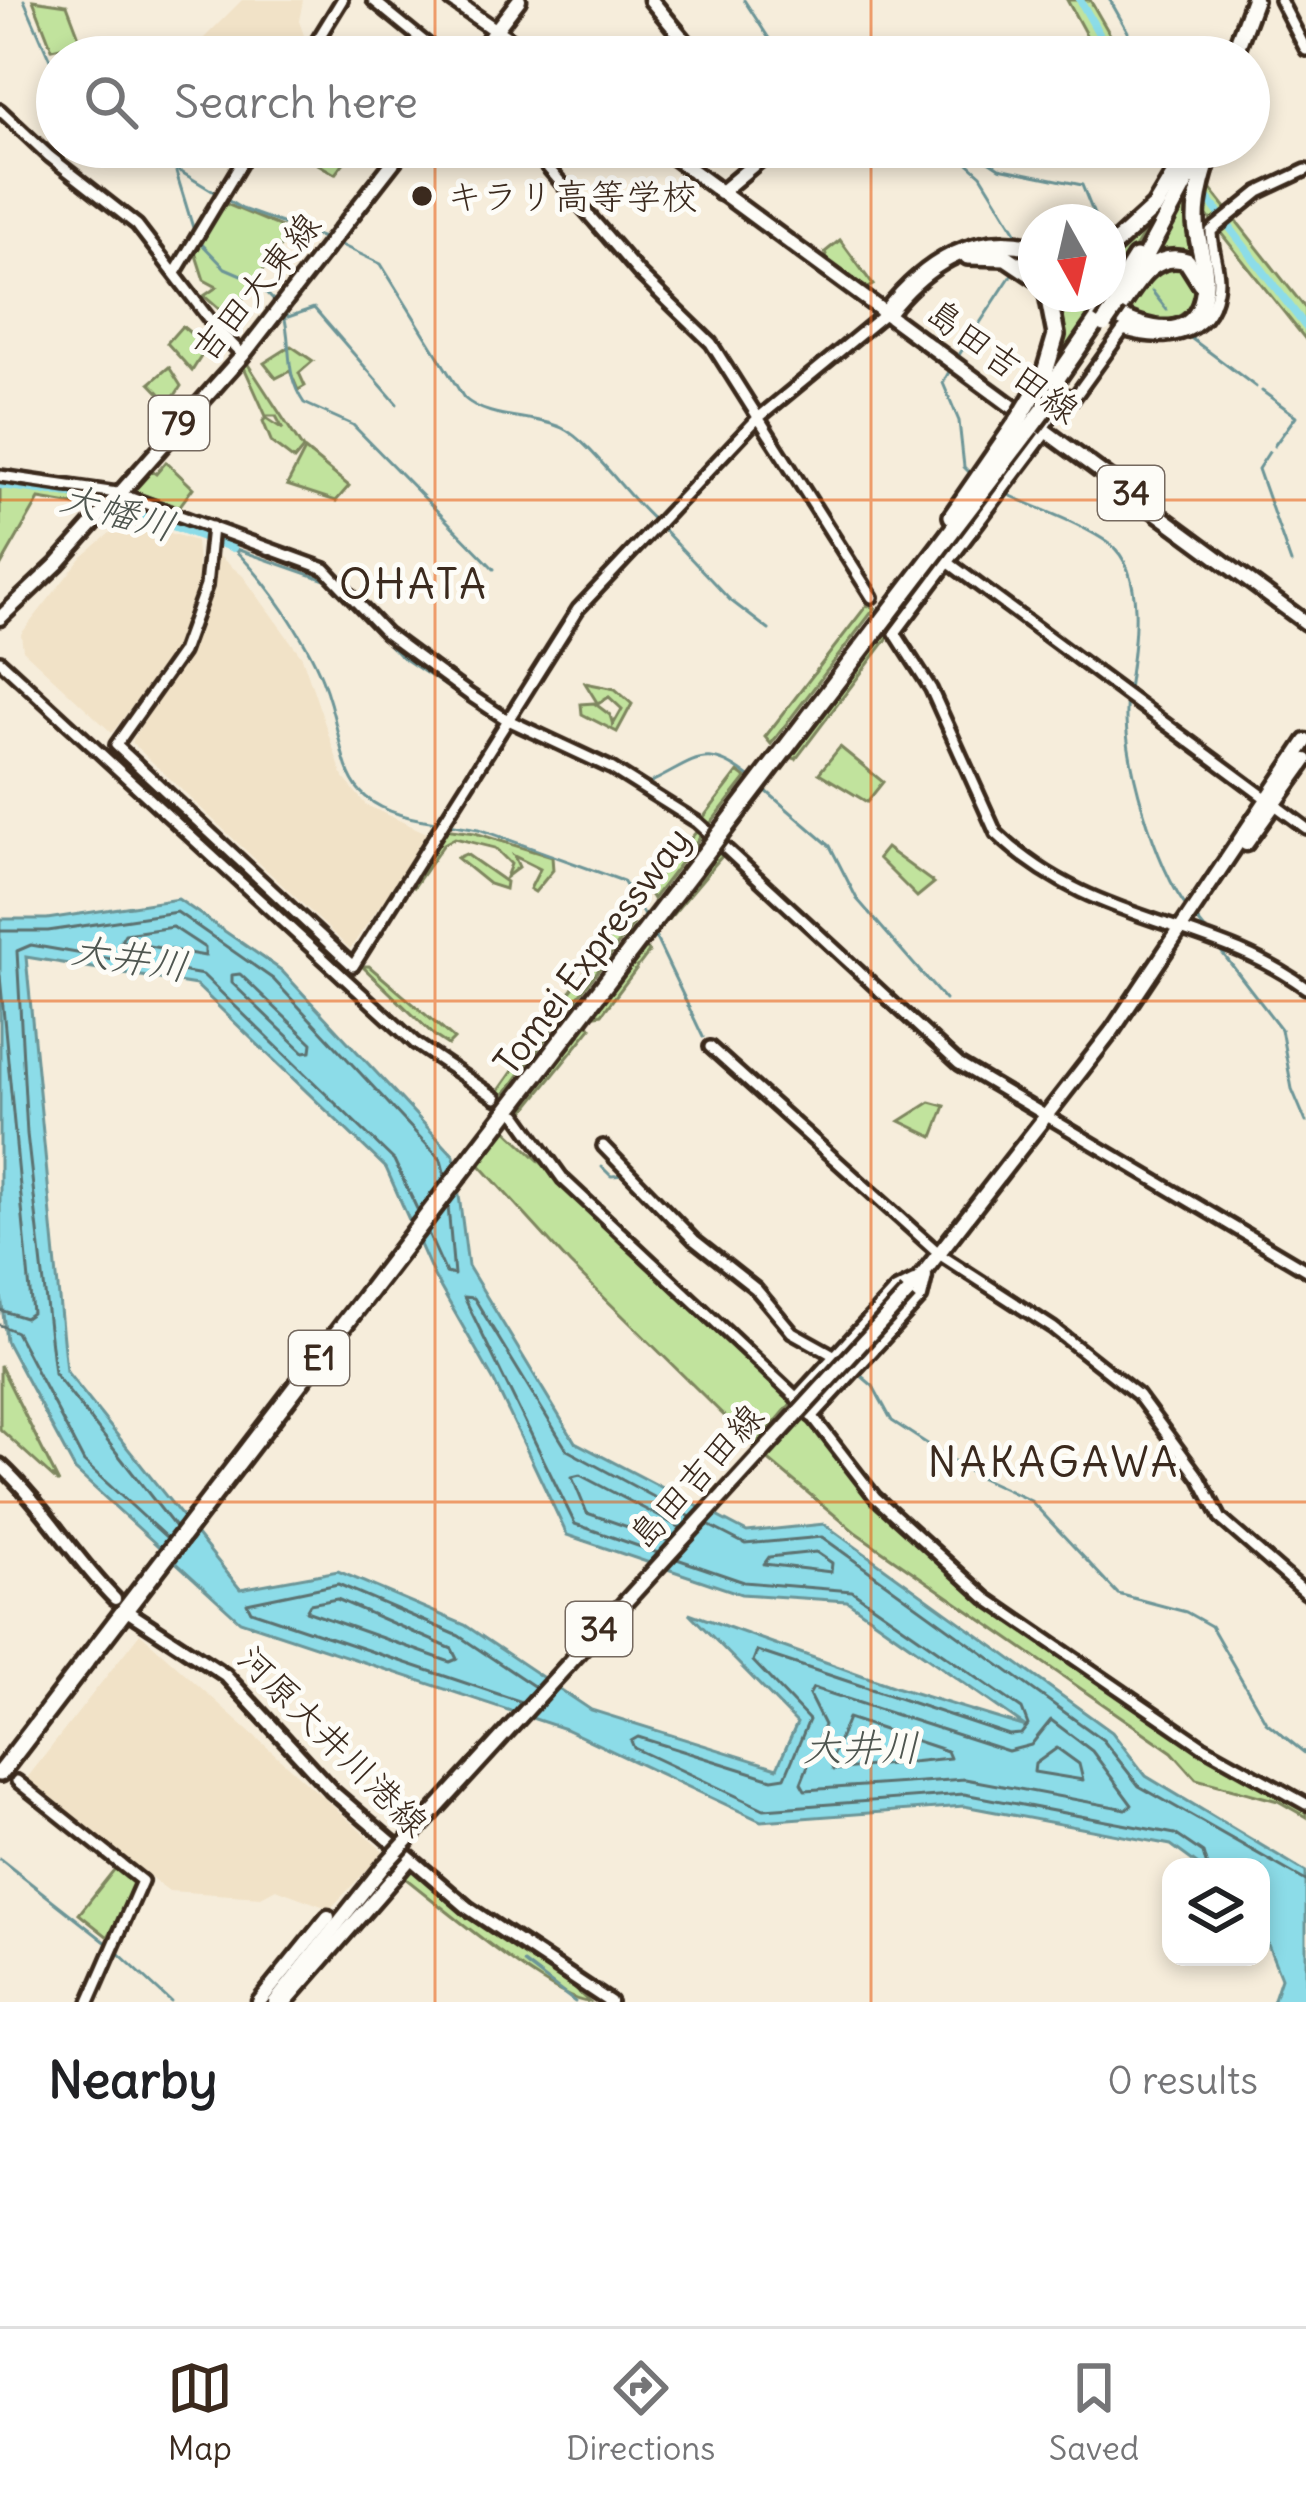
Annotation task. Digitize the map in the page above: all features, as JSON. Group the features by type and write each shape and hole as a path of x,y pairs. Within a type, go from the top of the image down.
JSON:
{"highway":[{"path":"1250,36 1258,0"},
{"path":"1247,36 1258,0"},
{"path":"1126,236 1188,168"},
{"path":"1112,312 1133,326 1159,330 1180,325 1196,311 1204,291 1196,222 1197,168"},
{"name":"Tomei Expressway","path":"1126,283 1180,182"},
{"path":"887,312 908,286 946,257 994,244 1018,246"},
{"path":"994,244 1018,253"},
{"path":"887,312 967,256 1005,251 1018,255"},
{"path":"967,256 1006,257 1018,265"},
{"path":"1114,312 1126,319 1166,326 1184,318 1197,302 1199,274 1183,259 1161,260 1126,293"},
{"path":"1052,312 1056,335 1052,384"},
{"name":"Tomei Expressway","path":"1052,384 1084,354 1110,312"},
{"name":"Tomei Expressway","path":"765,768 1033,426 1052,384 1103,323"},
{"name":"Tomei Expressway","path":"0,1758 713,837 940,533 1033,426"},
{"name":"Tomei Expressway","path":"0,1773 138,1585"}],"main road":[{"path":"448,0 500,36"},
{"path":"491,36 519,0"},
{"path":"651,0 681,36"},
{"path":"494,32 498,36"},
{"name":"吉田大東線","path":"0,618 57,564 243,355 390,168"},
{"name":"島田吉田線","path":"681,168 887,312 1033,426 1306,623"},
{"name":"島田吉田線","path":"687,168 719,193"},
{"path":"719,193 749,168"},
{"name":"島田吉田線","path":"272,2002 383,1867 941,1256 1051,1120 1271,802 1306,741"},
{"name":"島田吉田線","path":"1271,802 1306,760"},
{"path":"798,1398 896,1292 925,1275"},
{"path":"812,1415 920,1298 925,1275"},
{"path":"839,1354 856,1368"},
{"path":"0,1465 49,1514 87,1571 115,1599"},
{"name":"河原大井川港線","path":"128,1611 225,1675 332,1791 468,1908 610,2002"},
{"path":"259,2002 337,1922 409,1860"},
{"path":"286,2002 337,1922"}],"street":[{"path":"320,36 342,0"},
{"path":"373,0 417,36"},
{"path":"1280,0 1306,50"},
{"path":"0,110 36,144"},
{"path":"64,168 137,225 243,355"},
{"path":"175,272 238,168"},
{"path":"547,168 598,229 711,343 872,597"},
{"path":"1306,170 1259,193 1213,229 1218,290 1204,317 1184,334 1163,340 1123,330 1074,398 1066,395 1033,426 1002,491 896,633 931,689 996,833 1092,900 1268,960 1306,988"},
{"path":"209,535 206,586 182,652 116,745 353,966 562,629 757,419 887,312"},
{"path":"0,476 117,493 209,535 325,569 404,648 503,724 633,780 697,822 944,1053 1306,1270"},
{"path":"949,563 1306,828"},
{"path":"0,661 415,1043 496,1098"},
{"path":"710,1047 941,1256 1053,1328 1138,1395 1200,1479 1221,1519 1306,1593"},
{"path":"517,1115 562,1179 743,1353 798,1398 875,1497 972,1587 1202,1746 1305,1804 1306,1794"},
{"path":"603,1146 694,1240 756,1289 792,1332 839,1354"},
{"path":"17,1781 142,1881 89,2002"}],"shaded area":[{"path":"242,0 303,0 299,21 304,36 206,36"},
{"path":"126,519 196,541 199,576 197,596 173,652 112,733 23,650 21,634 82,557"},
{"path":"213,551 243,576 302,657 343,777 366,805 429,834 350,949 131,742 181,662 207,598"},
{"path":"140,1633 384,1852 330,1909 276,1889 261,1897 169,1891 24,1782"}],"green space":[{"path":"33,0 67,5 79,36 47,36"},
{"path":"1067,0 1090,0 1111,36 1087,36"},
{"path":"1207,184 1306,309 1306,340 1201,208"},
{"path":"1183,200 1193,210 1196,265 1144,267"},
{"path":"224,203 291,231 229,318 204,296 217,287 204,280 194,249"},
{"path":"1154,216 1126,263 1126,239"},
{"path":"840,240 873,285 867,288 829,263 825,252"},
{"path":"1179,263 1197,280 1195,295 1183,313 1164,320 1129,316 1126,308 1150,273"},
{"path":"1051,312 1094,312 1050,374"},
{"path":"182,326 207,347 192,371 167,343"},
{"path":"291,346 313,361 299,373 305,386 298,390 290,371 276,378 264,363"},
{"path":"247,363 303,449 294,460 272,443 263,421 266,418 283,429 276,416 266,416 244,367"},
{"path":"169,367 181,386 174,397 182,415 163,435 154,429 170,404 150,383"},
{"path":"305,450 349,486 336,501 287,485"},
{"path":"166,462 193,488 179,507 128,490 146,467 156,474"},
{"path":"0,485 97,501 93,508 39,499 0,567"},
{"path":"867,605 875,608 771,744 765,737"},
{"path":"887,627 890,635 796,759 787,756"},
{"path":"585,683 615,689 632,704 617,732 582,714 581,704 594,703 610,715 613,725 622,709 609,697 598,704"},
{"path":"840,747 883,782 867,802 819,773"},
{"path":"738,772 746,778 710,824 703,818"},
{"path":"443,829 475,833 552,857 553,870 535,892 530,889 540,869 514,856 519,867 506,877 511,864 495,848 455,838 444,844 414,887 409,883"},
{"path":"697,831 702,835 653,899 647,889"},
{"path":"886,848 934,883 917,897 878,858"},
{"path":"716,850 722,856 668,920 665,917"},
{"path":"466,854 506,882 505,889 489,884 457,858"},
{"path":"625,918 633,925 574,1002 567,996"},
{"path":"644,944 649,952 602,1014 590,1016"},
{"path":"362,966 369,966 454,1039 448,1045 436,1037"},
{"path":"560,1004 569,1007 502,1098 496,1095"},
{"path":"585,1020 591,1028 522,1114 517,1110"},
{"path":"930,1102 945,1106 933,1137 900,1121"},
{"path":"505,1129 794,1400 755,1446 570,1264 477,1162"},
{"path":"0,1365 59,1483 0,1429"},
{"path":"802,1410 895,1520 958,1580 1083,1671 1306,1808 1306,1817 1278,1801 1196,1779 1172,1752 855,1532 765,1457"},
{"path":"117,1866 138,1883 108,1937 79,1914"},
{"path":"408,1867 454,1904 545,1962 589,2002 550,1986 494,1948 400,1874"}],"water":[{"name":"大井川","path":"178,899 281,970 454,1156 468,1266 575,1442 747,1532 824,1524 1112,1732 1146,1776 1306,1872 1306,2002 1273,2002 1281,1978 1270,1950 1270,1858 1189,1858 1171,1845 964,1806 761,1821 565,1729 240,1621 75,1470 6,1341 0,1285 0,919 47,919","holes":["26,957 196,985 386,1168 434,1276 494,1381 567,1535 741,1594 847,1601 1026,1727 895,1687 689,1613 797,1723 777,1768 591,1710 465,1625 338,1571 240,1589 66,1371"]}],"waterway":[{"path":"24,0 40,36"},
{"path":"465,0 469,4"},
{"path":"744,0 767,36"},
{"path":"1080,0 1100,36"},
{"path":"1110,0 1128,32"},
{"path":"175,168 242,209 326,239"},
{"path":"973,168 1016,232"},
{"path":"999,168 1082,185 1090,204"},
{"path":"176,172 194,231"},
{"path":"1201,190 1306,327"},
{"path":"198,240 225,268 255,281 277,304"},
{"path":"335,242 381,264 464,398 486,410 573,434 655,521"},
{"path":"957,358 1014,271"},
{"path":"1152,291 1167,310"},
{"path":"286,311 288,317 314,308 397,404"},
{"path":"283,311 293,380 304,403 353,425 494,569"},
{"path":"1188,336 1256,387"},
{"path":"952,366 943,383 959,421 964,467 971,474"},
{"path":"1262,391 1296,416 1274,446"},
{"path":"1269,452 1258,469 1291,563"},
{"name":"大幡川","path":"0,485 93,497 233,548"},
{"path":"1007,494 1086,530 1122,557 1134,592 1135,613 1128,689"},
{"path":"662,528 730,600 769,630"},
{"path":"233,548 328,581 399,655 501,723"},
{"path":"234,549 284,610 315,662 349,774 360,791 376,805 436,822"},
{"path":"1127,699 1129,747 1143,809 1165,868 1189,910"},
{"path":"510,728 636,787"},
{"path":"645,785 688,763 710,758 722,760 753,780"},
{"path":"765,790 830,846 857,899 945,1000"},
{"path":"448,824 479,829 623,881 648,922"},
{"path":"1195,917 1208,933"},
{"path":"652,930 703,1037"},
{"path":"1217,946 1281,1029 1292,1089 1306,1122"},
{"path":"602,1167 611,1176 626,1175"},
{"path":"859,1374 873,1386 892,1421 977,1476 1031,1501 1118,1594 1186,1612 1211,1626 1266,1722 1306,1754"},
{"path":"0,1859 108,1944"},
{"path":"115,1950 171,2002"},
{"path":"524,1963 575,2002"}],"tunnel":[{"path":"872,597 895,633"}],"place":[{"name":"キラリ高等学校","path":"422,196"}],"district":[{"name":"OHATA","path":"414,584"},
{"name":"NAKAGAWA","path":"1054,1462"}]}
